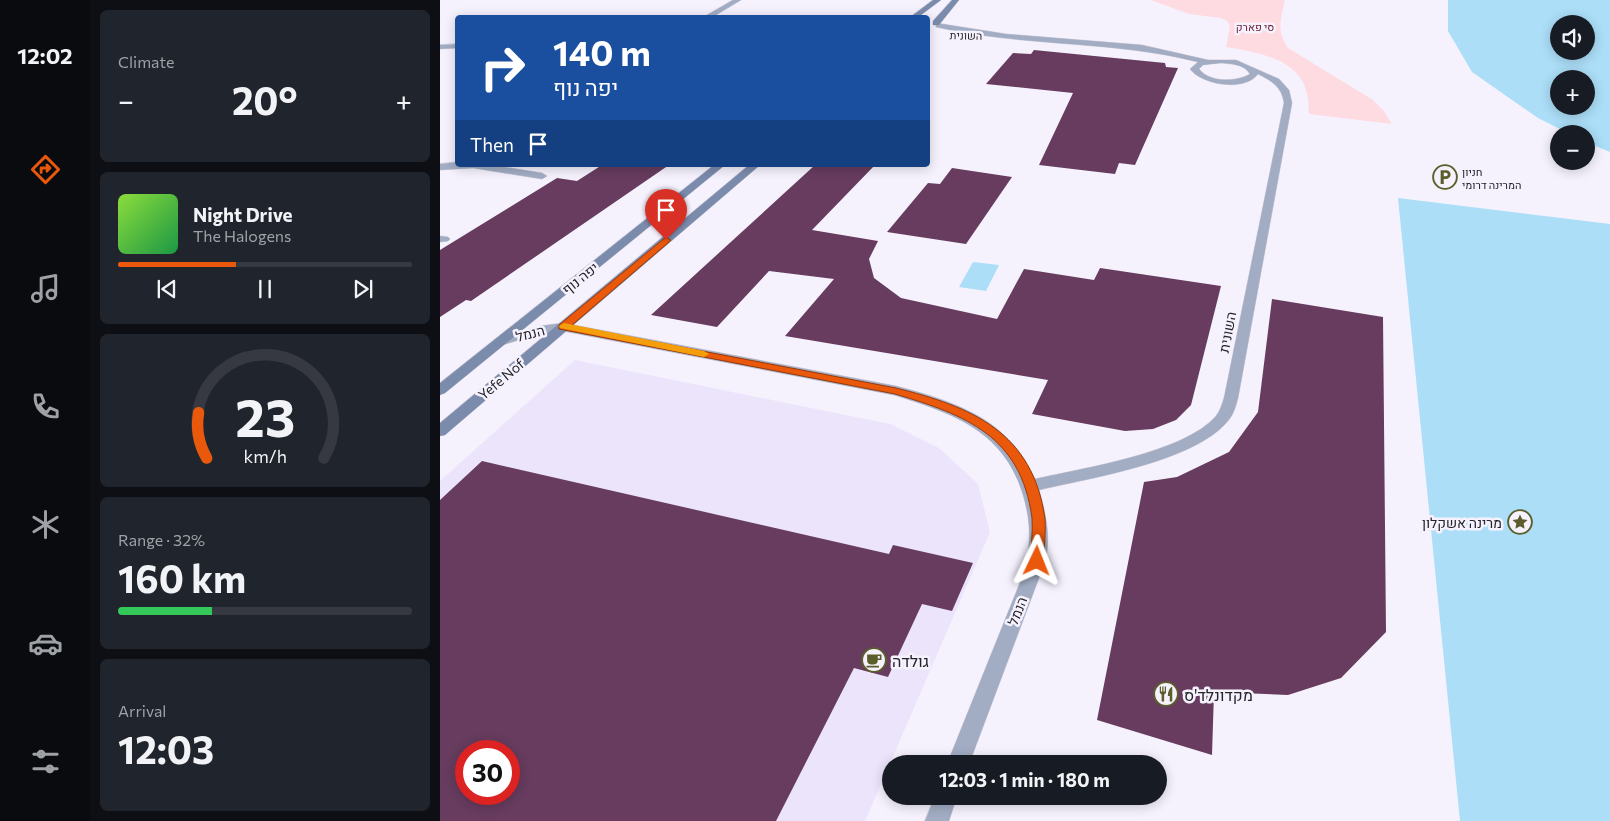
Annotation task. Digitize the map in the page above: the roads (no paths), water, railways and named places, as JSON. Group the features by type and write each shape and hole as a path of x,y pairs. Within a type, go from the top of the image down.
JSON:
{"main road":[{"path":"916,15 938,0"},
{"path":"935,27 956,0"},
{"name":"יפה נוף","path":"440,390 718,167"},
{"name":"יפה נוף","path":"563,327 753,167"},
{"name":"Yefe Nof","path":"440,431 563,327"}],"street":[{"path":"710,15 738,0"},
{"name":"השונית","path":"935,27 1001,36 1147,48 1185,54 1208,62 1233,62 1268,75 1282,85 1288,95 1232,398 1222,419 1194,440 1154,455 1032,486"},
{"path":"440,47 455,46"},
{"path":"1208,62 1196,66 1194,69 1196,73 1219,81 1246,80 1254,75 1252,69"},
{"path":"440,167 455,165"},
{"path":"486,167 542,176"},
{"name":"הנמל","path":"502,341 528,332 563,327 896,391 941,404 969,416 995,433 1018,459 1032,486 1038,520 1037,561 962,755"},
{"path":"937,821 943,805"}],"water":[{"path":"1448,0 1610,0 1610,152 1595,146 1595,125 1552,125 1538,118 1472,72 1448,31"},
{"name":"מרינה אשקלון","path":"1398,198 1610,224 1610,821 1460,821"},
{"path":"973,262 999,265 986,291 959,287"}],"place":[{"name":"חניון המרינה דרומי","path":"1445,177"},
{"name":"מרינה אשקלון","path":"1520,522"},
{"name":"גולדה","path":"874,660"},
{"name":"מקדונלד'ס","path":"1166,694"}],"park label":[{"name":"סי פארק","path":"1255,26"}]}
